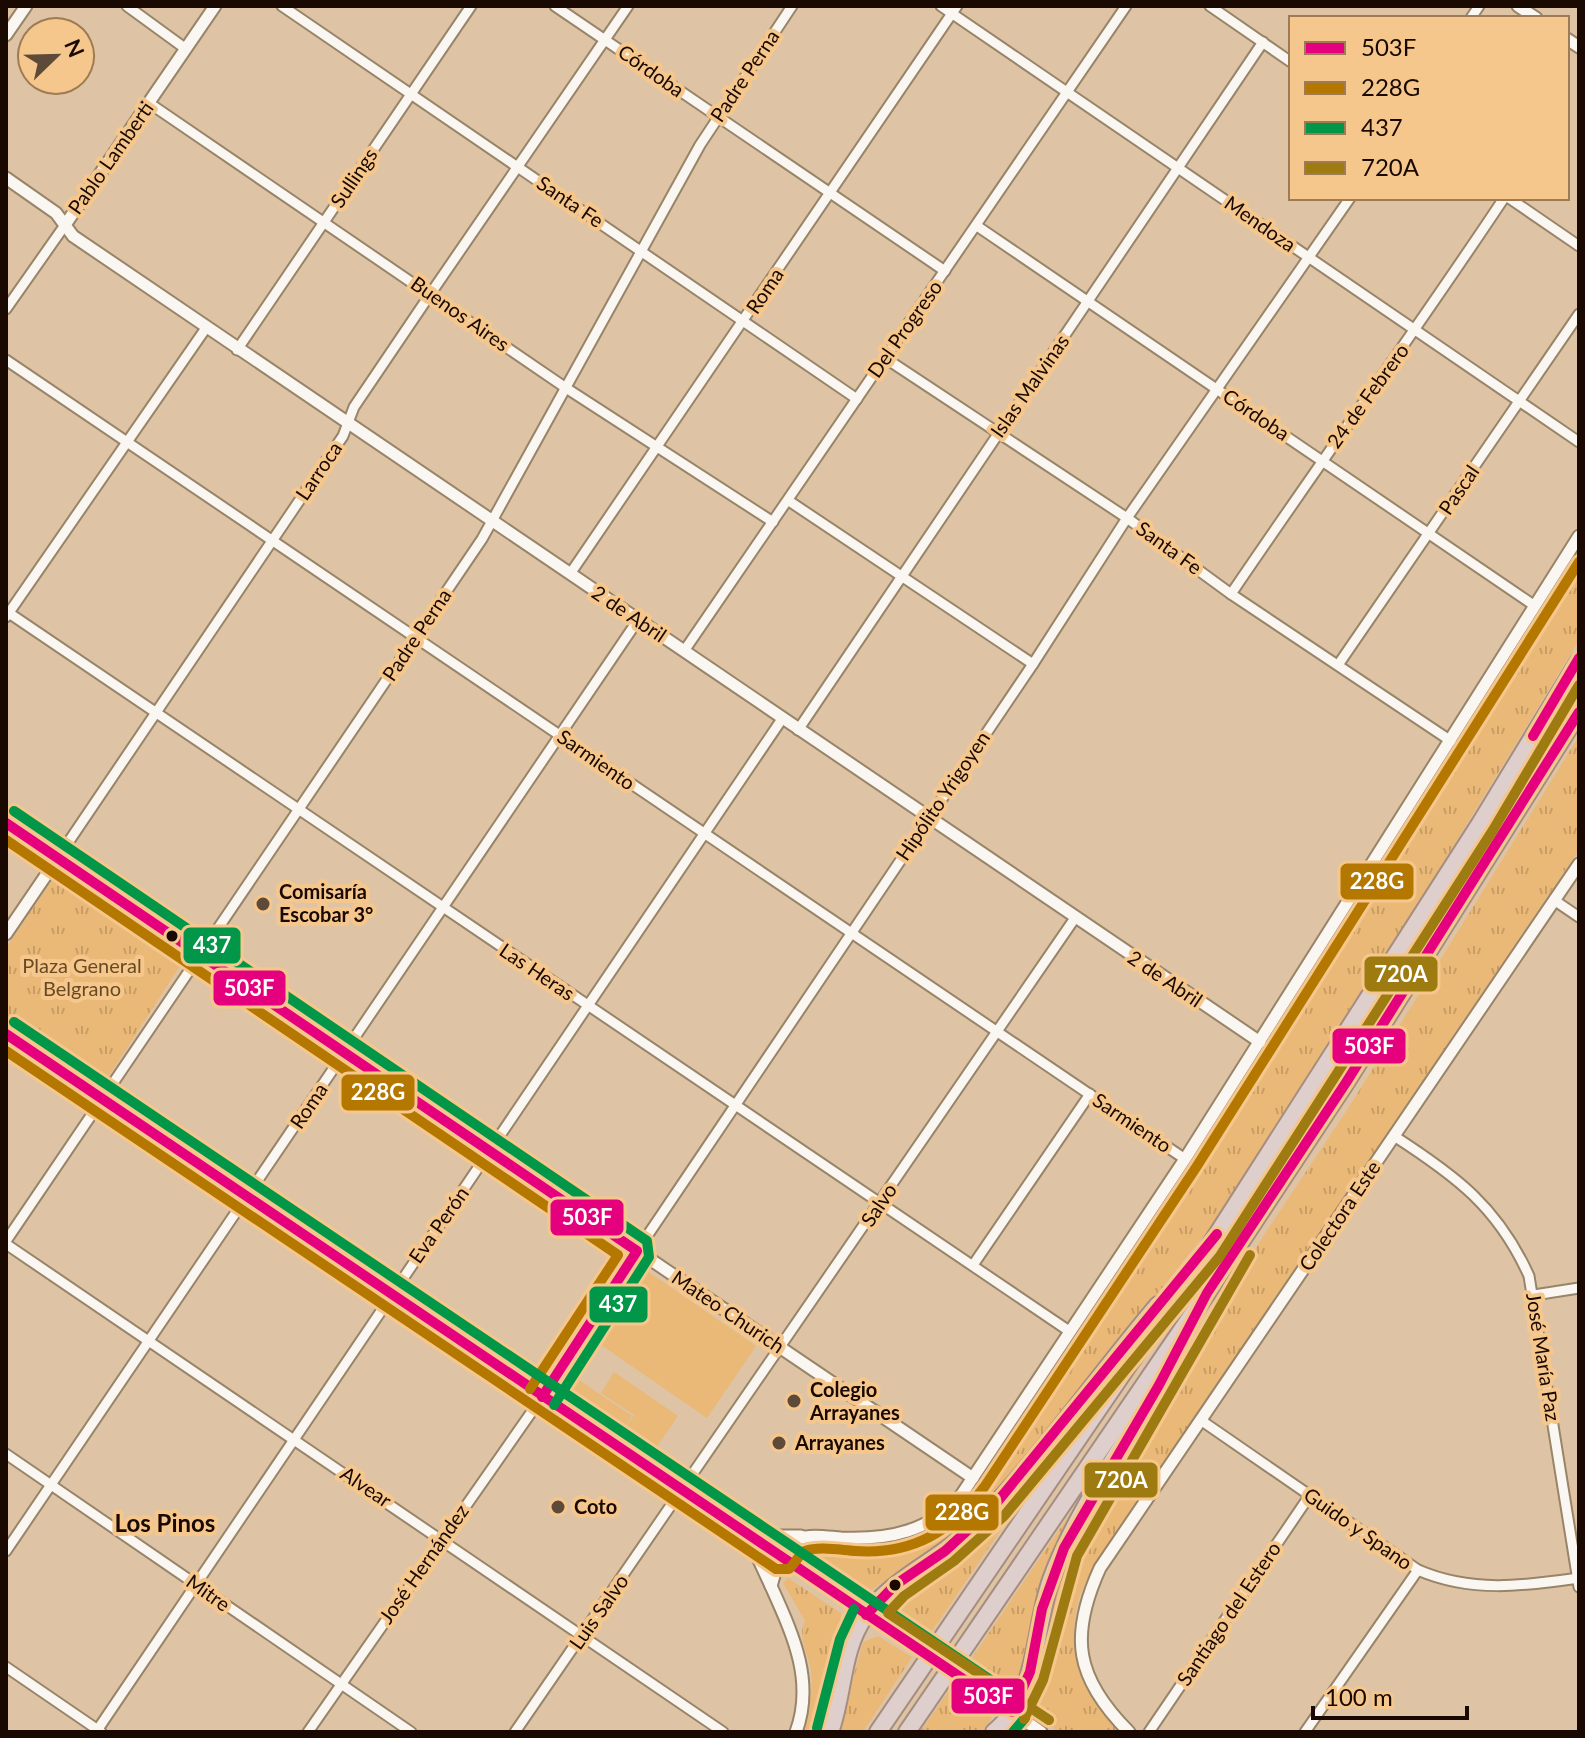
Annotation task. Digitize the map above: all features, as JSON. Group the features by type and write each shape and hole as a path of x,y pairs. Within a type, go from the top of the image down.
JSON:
{"highway":[{"path":"878,1732 1209,1247 1396,956 1579,659"},
{"path":"907,1732 1207,1293 1347,1081 1579,712"},
{"path":"830,1732 846,1658 866,1615 895,1585 945,1551 993,1507 1209,1247"},
{"path":"994,1732 1012,1712 1030,1672 1042,1609 1064,1548 1153,1397 1207,1293"}],"street":[{"path":"6,35 26,6"},
{"path":"127,6 186,49"},
{"name":"Pablo Lamberti","path":"6,309 215,6"},
{"name":"Santa Fe","path":"282,6 857,399"},
{"name":"Sullings","path":"237,350 471,6"},
{"name":"Córdoba","path":"555,6 945,271"},
{"name":"Larroca","path":"6,934 343,436 348,423 431,293 628,6"},
{"name":"Padre Perna","path":"6,1243 105,1100 198,954 415,638 492,519 717,117 792,6"},
{"name":"Mendoza","path":"941,6 954,10 1067,92 1579,442"},
{"name":"Del Progreso","path":"684,651 1126,6"},
{"path":"1210,6 1289,61"},
{"name":"Roma","path":"570,574 954,10"},
{"name":"Islas Malvinas","path":"798,730 1263,42"},
{"name":"Buenos Aires","path":"150,101 566,388 773,522"},
{"name":"2 de Abril","path":"6,178 56,213 73,236 237,350 492,519 1260,1042"},
{"name":"Hipólito Yrigoyen","path":"542,1397 734,1104 1033,664 1127,518 1349,200"},
{"name":"24 de Febrero","path":"1231,594 1321,460 1415,332 1505,200"},
{"path":"1509,200 1579,246"},
{"name":"Córdoba","path":"977,226 1535,606"},
{"name":"Pascal","path":"1338,665 1579,314"},
{"path":"7,614 206,328"},
{"name":"Santa Fe","path":"885,358 1127,518 1231,594 1451,741"},
{"name":"Sarmiento","path":"6,360 271,543 561,735 1185,1159"},
{"path":"789,501 1033,664"},
{"path":"796,1732 803,1708 802,1673 792,1633 759,1560 759,1542 765,1536 864,1539 909,1532 951,1507 1185,1159 1579,536"},
{"name":"Las Heras","path":"7,614 1069,1331"},
{"name":"Roma","path":"6,1551 638,620"},
{"name":"Eva Perón","path":"99,1731 391,1293 782,719"},
{"name":"Mateo Churich","path":"6,823 973,1478"},
{"name":"Colectora Este","path":"1129,1732 1097,1696 1082,1659 1081,1619 1100,1568 1579,864"},
{"path":"1554,900 1579,917"},
{"name":"Salvo","path":"682,1491 1075,918"},
{"path":"6,1034 1041,1732"},
{"path":"973,1265 1090,1094"},
{"name":"José María Paz","path":"1394,1136 1449,1173 1493,1213 1519,1255 1534,1295 1579,1581"},
{"name":"Alvear","path":"6,1243 723,1732"},
{"path":"1534,1295 1579,1288"},
{"name":"José Hernández","path":"308,1732 441,1537 542,1397"},
{"name":"Guido y Spano","path":"1202,1421 1418,1570 1477,1587 1579,1581"},
{"name":"Mitre","path":"6,1454 411,1732"},
{"name":"Luis Salvo","path":"515,1732 682,1491"},
{"name":"Santiago del Estero","path":"1149,1732 1310,1495"},
{"path":"771,1586 793,1542 808,1536"},
{"path":"1305,1732 1418,1570"},
{"path":"6,1667 99,1731"}],"green space":[{"path":"1579,550 1579,640 1426,891 1210,1228 977,1519 923,1559 894,1574 868,1593 852,1592 809,1563 804,1556 806,1547 824,1544 872,1545 903,1539 946,1519 969,1497 1136,1239 1333,947"},
{"path":"1579,736 1579,850 1085,1583 1074,1624 1079,1663 1096,1699 1122,1732 1058,1732 1031,1708 1057,1591 1070,1553 1193,1342 1349,1107"},
{"name":"Plaza General Belgrano","path":"59,870 187,955 105,1082 6,1018 6,948"},
{"path":"640,1266 756,1346 707,1418 591,1338"},
{"path":"563,1369 632,1416 616,1440 547,1393"},
{"path":"614,1372 678,1416 647,1461 617,1441 634,1415 601,1393"},
{"path":"1097,1389 926,1640 903,1626 895,1617 892,1605"},
{"path":"1114,1449 1087,1499 1018,1683 1009,1691 990,1686 965,1668"},
{"path":"788,1578 841,1613 837,1669 826,1732 802,1732 810,1702 811,1670 803,1639 805,1621 783,1583"},
{"path":"878,1636 912,1657 863,1732 838,1732 863,1642"},
{"path":"953,1685 990,1711 992,1717 985,1732 920,1732"}],"transit line":[{"name":"228G","path":"6,1051 776,1569 789,1569 803,1552 811,1550 876,1551 912,1544 944,1528 985,1486 1197,1166 1579,562"},
{"name":"503F","path":"1533,736 1579,658"},
{"name":"720A","path":"1049,1720 888,1613 904,1596 954,1561 1004,1516 1220,1256 1493,830 1579,685"},
{"name":"503F","path":"6,1034 1012,1712 1030,1672 1042,1609 1064,1548 1159,1385 1207,1293 1347,1081 1579,712"},
{"name":"437","path":"14,811 647,1241 649,1257 554,1405"},
{"name":"503F","path":"6,823 637,1251 542,1397"},
{"name":"228G","path":"6,840 618,1255 530,1389"},
{"name":"437","path":"14,1022 992,1681 1025,1707 1025,1718 1013,1732"},
{"name":"503F","path":"866,1615 895,1585 945,1551 993,1507 1217,1234"},
{"name":"720A","path":"1024,1719 1043,1680 1077,1556 1250,1255"},
{"name":"437","path":"817,1728 840,1639 854,1609"}],"place":[{"name":"Comisaría Escobar 3°","path":"263,904"},
{"name":"Colegio Arrayanes","path":"794,1401"},
{"name":"Arrayanes","path":"779,1443"},
{"name":"Coto","path":"558,1507"}],"district":[{"name":"Los Pinos","path":"165,1524"}]}
